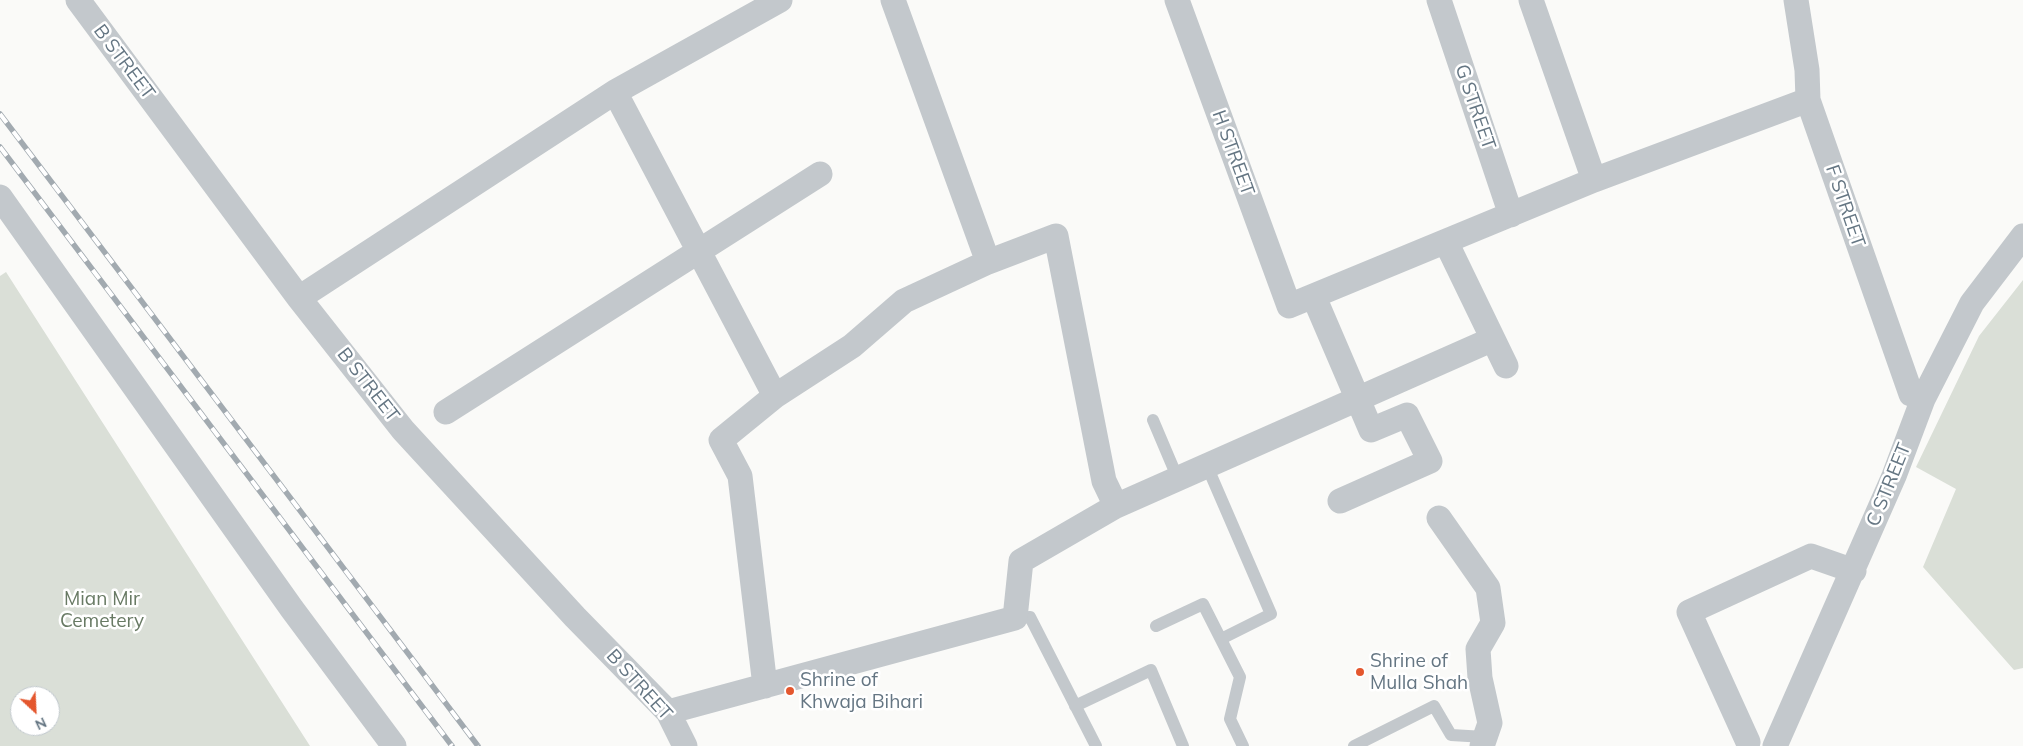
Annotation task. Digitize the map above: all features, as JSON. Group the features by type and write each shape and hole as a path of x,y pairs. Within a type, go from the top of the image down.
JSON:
{"street":[{"name":"B STREET","path":"78,0 299,298 403,430 575,617 668,712 685,746"},
{"path":"299,298 615,92 780,0"},
{"path":"893,0 988,262"},
{"name":"H STREET","path":"1177,0 1289,306 1314,297"},
{"name":"G STREET","path":"1438,0 1512,214"},
{"path":"1531,0 1594,180"},
{"name":"F STREET","path":"1796,0 1807,70 1808,100 1911,394 1923,399"},
{"path":"615,92 775,396"},
{"path":"1340,501 1430,461 1406,415 1371,430 1314,297 1594,180 1808,100"},
{"path":"446,412 820,174"},
{"path":"0,197 292,610 394,746"},
{"path":"766,686 740,476 721,440 775,396 852,346 904,300 988,262 1056,236 1104,481 1116,506"},
{"name":"C STREET","path":"1775,746 1854,571 1894,476 1923,399 1972,303 2023,236"},
{"path":"1446,242 1506,366"},
{"path":"668,712 1015,618 1021,561 1116,506 1493,340"},
{"path":"1439,518 1488,588 1493,622 1478,649 1480,678 1490,723 1483,742"},
{"path":"1748,742 1689,612 1811,556 1854,571"}],"lane":[{"path":"1153,420 1178,479"},
{"path":"1206,466 1271,614 1221,639"},
{"path":"1156,626 1203,604 1240,677 1230,719 1244,746"},
{"path":"1015,618 1030,617 1096,746"},
{"path":"1075,706 1151,670 1183,746"},
{"path":"1354,746 1434,706 1451,735 1483,742"}],"green space":[{"name":"Mian Mir Cemetery","path":"6,272 310,746 0,746 0,276"},
{"path":"2023,280 2023,668 2014,670 1923,567 1956,489 1916,467 1979,336"}],"railway":[{"path":"0,114 478,746"},
{"path":"0,147 452,746"}],"place":[{"name":"Shrine of Mulla Shah","path":"1360,672"},
{"name":"Shrine of Khwaja Bihari","path":"790,691"}]}
